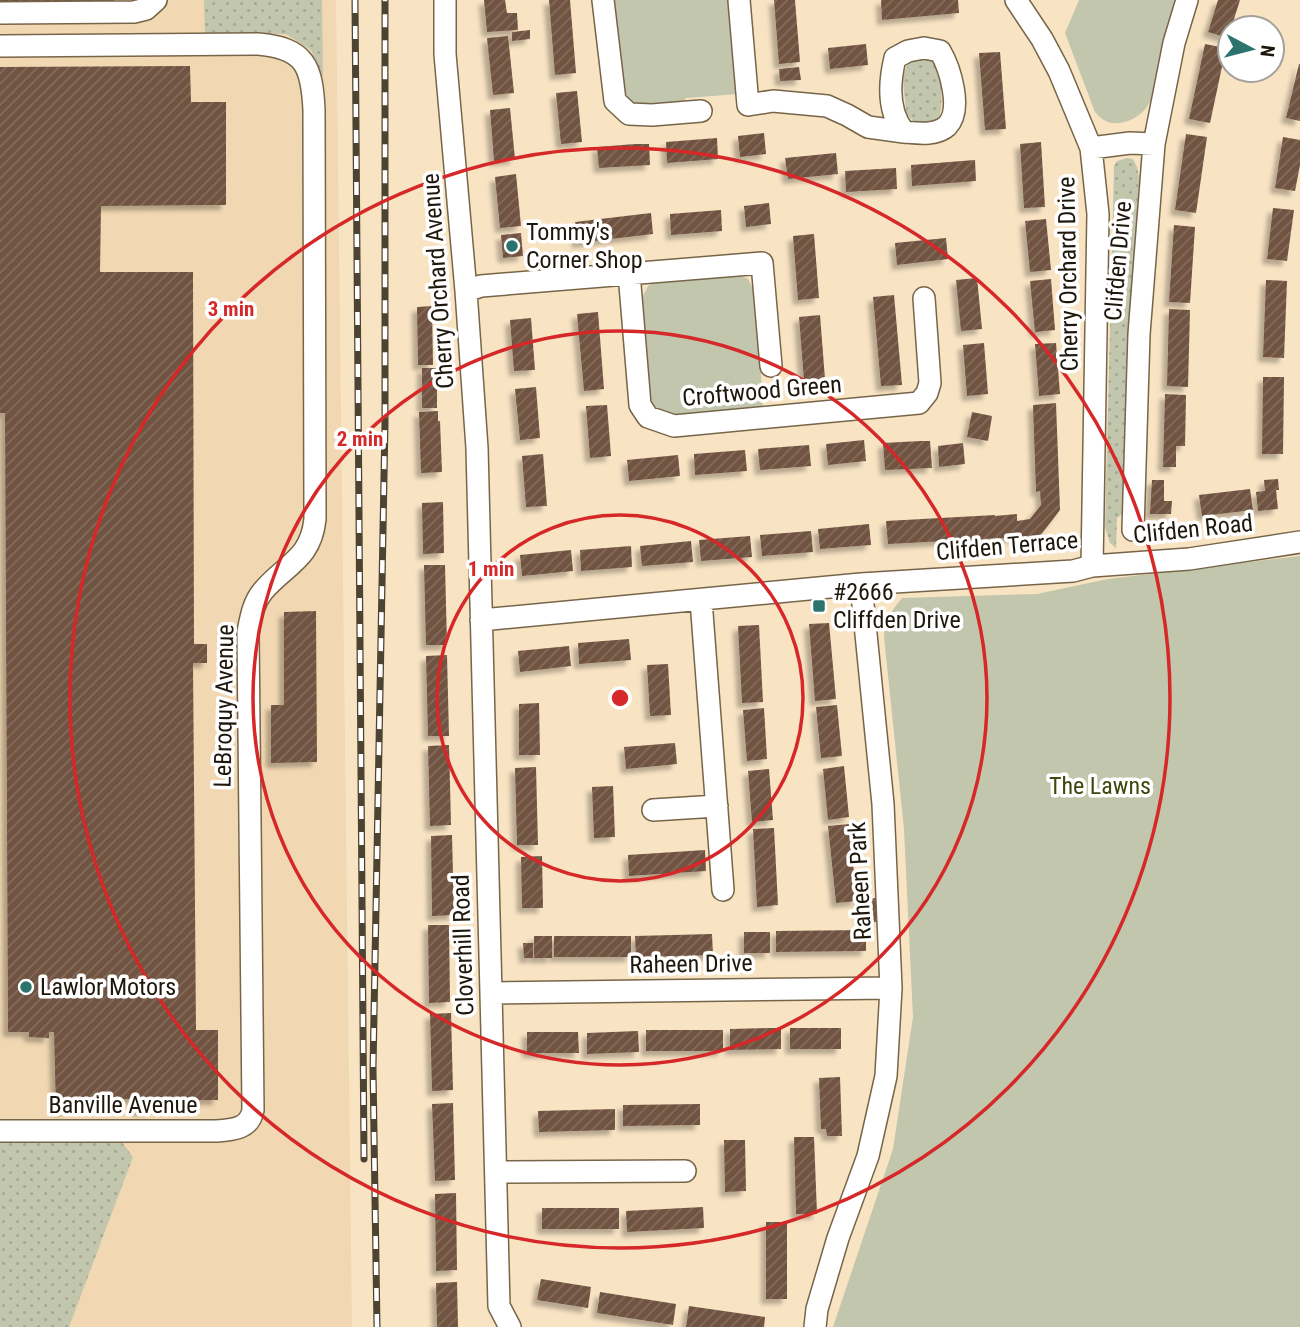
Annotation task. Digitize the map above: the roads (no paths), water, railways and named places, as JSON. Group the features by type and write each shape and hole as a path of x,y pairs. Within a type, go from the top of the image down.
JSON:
{"street":[{"path":"0,13 134,12 146,9 156,0"},
{"name":"Cherry Orchard Avenue","path":"445,0 445,54 477,448 480,559"},
{"path":"603,0 615,101 629,114 701,111"},
{"path":"739,0 748,105 773,101 827,106 868,127 904,132"},
{"name":"Cherry Orchard Drive","path":"1016,0 1059,71 1091,148 1098,214 1094,397"},
{"name":"Clifden Drive","path":"1133,530 1139,334 1154,144 1174,43 1187,0"},
{"name":"LeBroquy Avenue","path":"0,46 280,46 301,59 313,88 316,519 313,537 307,549 262,593 253,609 248,632 253,1110 250,1121 245,1125"},
{"path":"1091,148 1130,143 1154,144"},
{"name":"Croftwood Green","path":"466,291 481,286 762,263 771,366"},
{"name":"Croftwood Green","path":"629,274 640,405 648,417 674,426 919,403 930,383 924,298"},
{"name":"Clifden Terrace","path":"861,584 1025,575 1073,571 1091,566 1094,397"},
{"name":"Clifden Road","path":"1091,566 1189,559 1300,542"},
{"name":"Cloverhill Road","path":"480,559 499,1306 510,1327"},
{"path":"481,620 861,584"},
{"name":"Raheen Park","path":"816,1327 817,1309 868,1156 886,1076 891,988 883,804 861,584"},
{"path":"701,600 723,890"},
{"path":"653,810 717,806"},
{"name":"Raheen Drive","path":"491,993 891,988"},
{"name":"Banville Avenue","path":"0,1131 216,1131 233,1130 245,1125"},
{"path":"496,1172 685,1171"}],"railway":[{"path":"355,0 364,1159"},
{"path":"377,1327 373,1069 385,423 385,0"}],"place":[{"name":"Tommy's Corner Shop","path":"512,246"},
{"name":"#2666 Cliffden Drive","path":"819,606"},
{"name":"Lawlor Motors","path":"26,987"}],"park label":[{"name":"The Lawns","path":"1100,786"}]}
